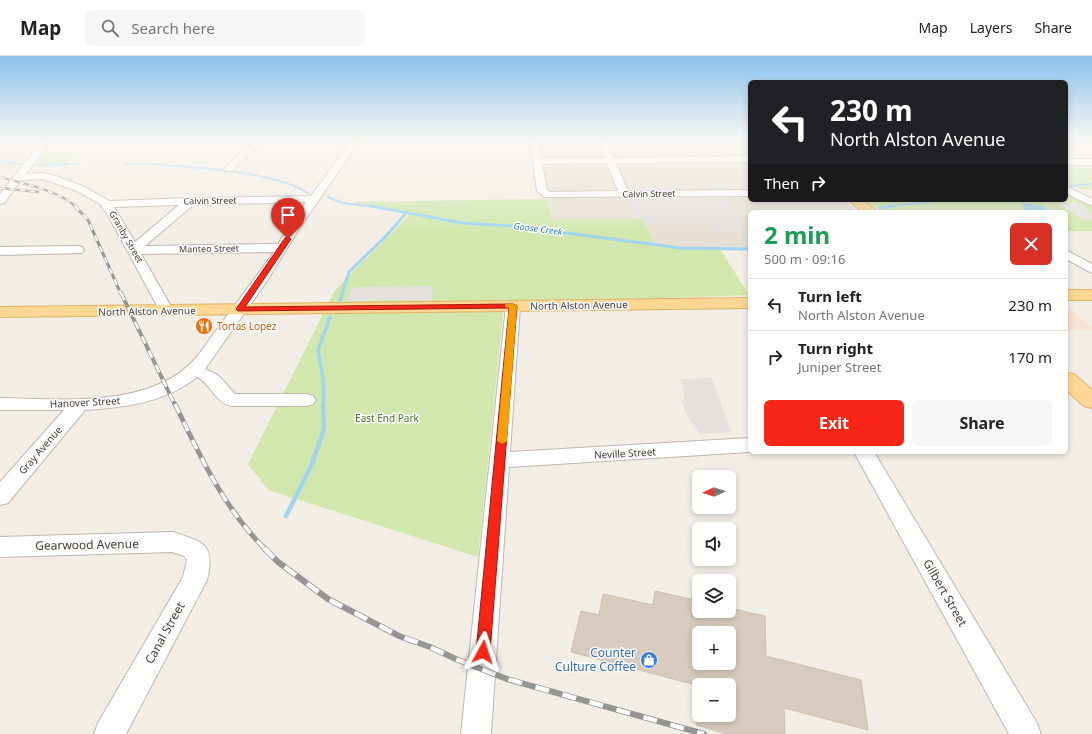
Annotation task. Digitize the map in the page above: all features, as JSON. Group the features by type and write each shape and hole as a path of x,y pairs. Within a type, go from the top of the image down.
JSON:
{"main road":[{"path":"858,202 868,210"},
{"path":"1068,295 1092,295"},
{"path":"1068,302 1092,302"},
{"name":"North Alston Avenue","path":"0,312 748,303"},
{"path":"1068,381 1092,401"}],"street":[{"path":"0,201 23,172"},
{"name":"Hanover Street","path":"0,404 80,404 125,400 168,388 178,383 194,371 240,309 333,172"},
{"name":"Calvin Street","path":"539,172 542,191 548,195 748,193"},
{"path":"615,172 624,194"},
{"name":"Granby Street","path":"19,177 43,176 52,178 81,189 106,205 135,250 166,310"},
{"path":"1068,190 1092,203"},
{"name":"Calvin Street","path":"106,205 124,202 314,199"},
{"path":"135,250 191,201"},
{"name":"Manteo Street","path":"135,250 282,248"},
{"path":"0,251 78,250"},
{"path":"1068,255 1092,270"},
{"path":"476,734 501,460 513,306"},
{"path":"194,371 206,374 213,379 223,395 231,400 308,400"},
{"name":"Gray Avenue","path":"0,497 80,404"},
{"name":"Neville Street","path":"501,460 748,445"},
{"name":"Gilbert Street","path":"865,454 1026,734"},
{"name":"Gearwood Avenue","path":"0,547 173,542"},
{"name":"Canal Street","path":"109,734 195,580 199,557 192,549 173,542"}],"shaded area":[{"path":"545,172 748,172 748,202 845,202 855,210 748,210 748,249 738,250 688,248 654,244 643,219 552,219"},
{"path":"699,198 701,200 723,199 748,230 748,232 715,233 710,225 705,223 647,224 643,218 636,218 629,207 634,207 631,200"},
{"path":"1056,203 1076,203 1089,210 1083,210 1092,213 1092,220 1085,220"},
{"path":"434,286 431,300 346,301 353,287"},
{"path":"1068,309 1092,327 1092,330 1068,330"},
{"path":"712,378 731,432 699,434 697,428 688,418 681,400 685,400 681,379"}],"green space":[{"path":"1068,172 1092,172 1092,190 1080,189 1068,184"},
{"path":"1068,193 1092,207 1092,231 1068,231 1068,210 878,210 868,202 1068,202"},
{"name":"East End Park","path":"548,199 552,219 643,219 654,244 688,248 720,249 748,295 504,304 478,557 268,490 248,464 335,290 411,213 351,202"}],"water":[{"path":"1023,203 1046,207 1047,210 1024,210"}],"building":[{"name":"Counter Culture Coffee","path":"655,591 692,599 692,618 736,618 736,610 765,616 766,656 861,680 868,730 784,708 785,734 727,734 696,725 696,722 736,722 736,678 692,678 692,684 571,652 581,611 599,615 603,594 653,605"}],"waterway":[{"name":"Goose Creek","path":"228,172 280,181 308,193"},
{"name":"Goose Creek","path":"1071,186 1092,184"},
{"name":"Goose Creek","path":"328,197 343,203 374,207"},
{"name":"Goose Creek","path":"888,207 929,202"},
{"name":"Goose Creek","path":"374,207 378,207"},
{"name":"Goose Creek","path":"374,207 462,223 514,226 680,248 748,249"},
{"name":"Goose Creek","path":"880,208 888,207"},
{"path":"342,294 349,272 386,236 406,213"},
{"path":"340,300 342,293"},
{"path":"324,405 323,379 318,350 330,317"},
{"path":"286,516 312,464 324,429 323,404"}],"railway":[{"path":"0,177 51,192 69,201 76,207"},
{"path":"0,188 38,192"},
{"path":"76,207 88,220 121,294"},
{"path":"121,293 175,405"},
{"path":"175,404 203,462 225,498 250,533 265,549"},
{"path":"265,549 278,562 328,599 399,636 430,647 458,660 507,679 704,734"}],"slow traffic":[{"path":"502,441 513,306 507,306"}],"place":[{"name":"Tortas Lopez","path":"204,326"},
{"name":"Counter Culture Coffee","path":"649,660"}],"route":[{"path":"288,239 240,309 513,306 483,652"}]}
